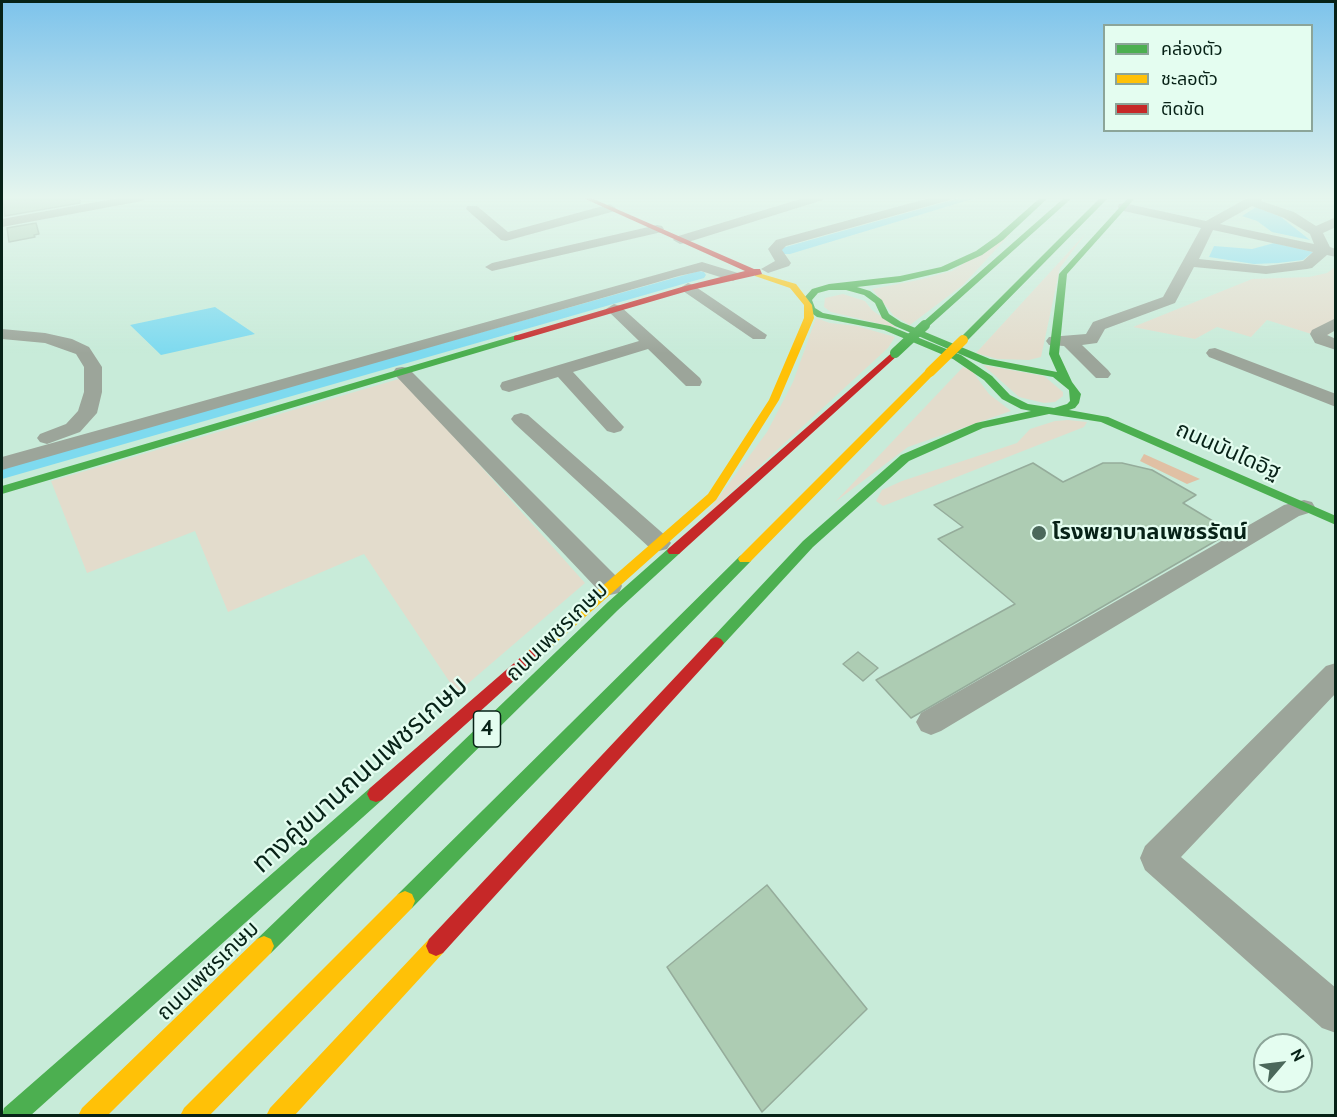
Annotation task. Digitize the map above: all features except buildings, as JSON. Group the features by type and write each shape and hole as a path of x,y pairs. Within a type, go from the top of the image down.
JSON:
{"main road":[{"path":"709,249 753,272 793,286 808,305 826,317 887,328 957,357 988,378 1006,397 1025,407 1050,411"},
{"path":"716,249 804,282 867,293 879,302 885,316 898,324 966,353 1009,367 1048,372 1067,382"},
{"path":"808,305 809,296 833,287 900,279 944,269 984,249"},
{"name":"ถนนเพชรเกษม","path":"90,1116 613,606 1010,249"},
{"path":"192,1116 1054,249"},
{"path":"1067,382 1054,354 1062,340 1063,274 1086,249"},
{"path":"2,490 614,309 733,276 768,269"},
{"name":"ทางคู่ขนานถนนเพชรเกษม","path":"12,1116 711,497 774,400 808,318 808,305"},
{"name":"ถนนบันไดอิฐ","path":"1067,382 1088,408 1104,419 1335,520"},
{"path":"278,1116 808,544 905,459 980,425 1071,406 1076,394"},
{"name":"ถนนบันไดอิฐ","path":"1050,411 1104,419"}],"street":[{"path":"492,267 570,249"},
{"path":"768,269 784,263 775,249"},
{"path":"1062,340 1091,339 1099,326 1169,300 1196,249"},
{"path":"1189,262 1266,270 1307,265 1330,251"},
{"path":"2,464 674,273 702,266 733,276"},
{"path":"688,288 759,335"},
{"path":"614,309 693,382"},
{"path":"1335,323 1318,334 1321,339 1335,345"},
{"path":"2,334 45,338 66,343 83,351 93,367 93,392 87,413 74,428 26,445 21,451 22,458"},
{"path":"1062,340 1102,374"},
{"path":"508,386 650,344"},
{"path":"1215,353 1335,401"},
{"path":"561,370 614,427"},
{"path":"402,372 610,586"},
{"path":"521,419 659,543"},
{"path":"932,722 1292,510 1304,507"},
{"path":"1335,674 1157,858 1335,1014"}],"shaded area":[{"path":"986,249 996,249 963,285 910,325 894,316 872,289 918,280 952,271"},
{"path":"1071,249 1074,249 1060,268 1041,357 1029,360 997,359 976,353"},
{"path":"1335,267 1335,330 1324,338 1267,320 1251,337 1217,327 1195,339 1133,327 1252,279 1309,277 1327,273"},
{"path":"843,294 865,301 872,310 897,328 831,312 824,307 825,298"},
{"path":"816,318 830,323 857,326 895,337 888,348 705,516 767,432 793,382"},
{"path":"983,365 1044,376 1063,392 1063,396 1055,402 1044,403 1019,397"},
{"path":"963,367 972,371 989,394 1011,411 908,447 835,502"},
{"path":"402,378 585,583 457,693 364,554 228,612 195,531 87,573 51,481"},
{"path":"1055,421 1087,422 1084,427 883,506 876,501 882,490 902,481 1017,443 1030,429"},
{"path":"1144,454 1200,479 1187,484 1140,461"}],"water":[{"path":"1213,249 1301,249 1313,252 1303,260 1278,263 1254,264 1209,257"},
{"path":"215,307 255,334 161,355 130,325"}],"waterway":[{"path":"786,251 793,249"},
{"path":"2,473 699,275"}],"traffic: fast":[{"path":"845,286 900,279 944,269 984,249"},
{"path":"925,325 1010,249"},
{"path":"963,340 1053,249"},
{"path":"1067,382 1054,354 1063,274 1086,249"},
{"path":"829,287 847,287 867,293 879,302 885,316 898,324 987,362 1056,375 1073,388 1076,394 1075,401 1071,406 1054,411 1025,407 1006,397 988,378 957,357 887,328 820,315 811,309 807,300 815,291 829,287"},
{"path":"895,353 925,325"},
{"path":"2,490 517,338"},
{"path":"716,643 808,544 905,458 980,425 1046,411"},
{"path":"1054,411 1104,419 1336,521"},
{"path":"264,946 613,606 674,551"},
{"path":"405,901 745,559"},
{"path":"12,1116 376,794"}],"traffic: slow":[{"path":"533,655 712,497 774,400 809,318 808,305 793,286 758,274"},
{"path":"930,372 963,340"},
{"path":"745,559 930,372"},
{"path":"192,1116 405,901"},
{"path":"90,1116 264,946"},
{"path":"278,1116 436,946"}],"traffic: jam":[{"path":"702,249 758,274"},
{"path":"517,338 688,288 757,271"},
{"path":"674,551 895,353"},
{"path":"436,946 716,643"},
{"path":"376,794 533,655"}],"place":[{"name":"โรงพยาบาลเพชรรัตน์","path":"1039,533"}]}
